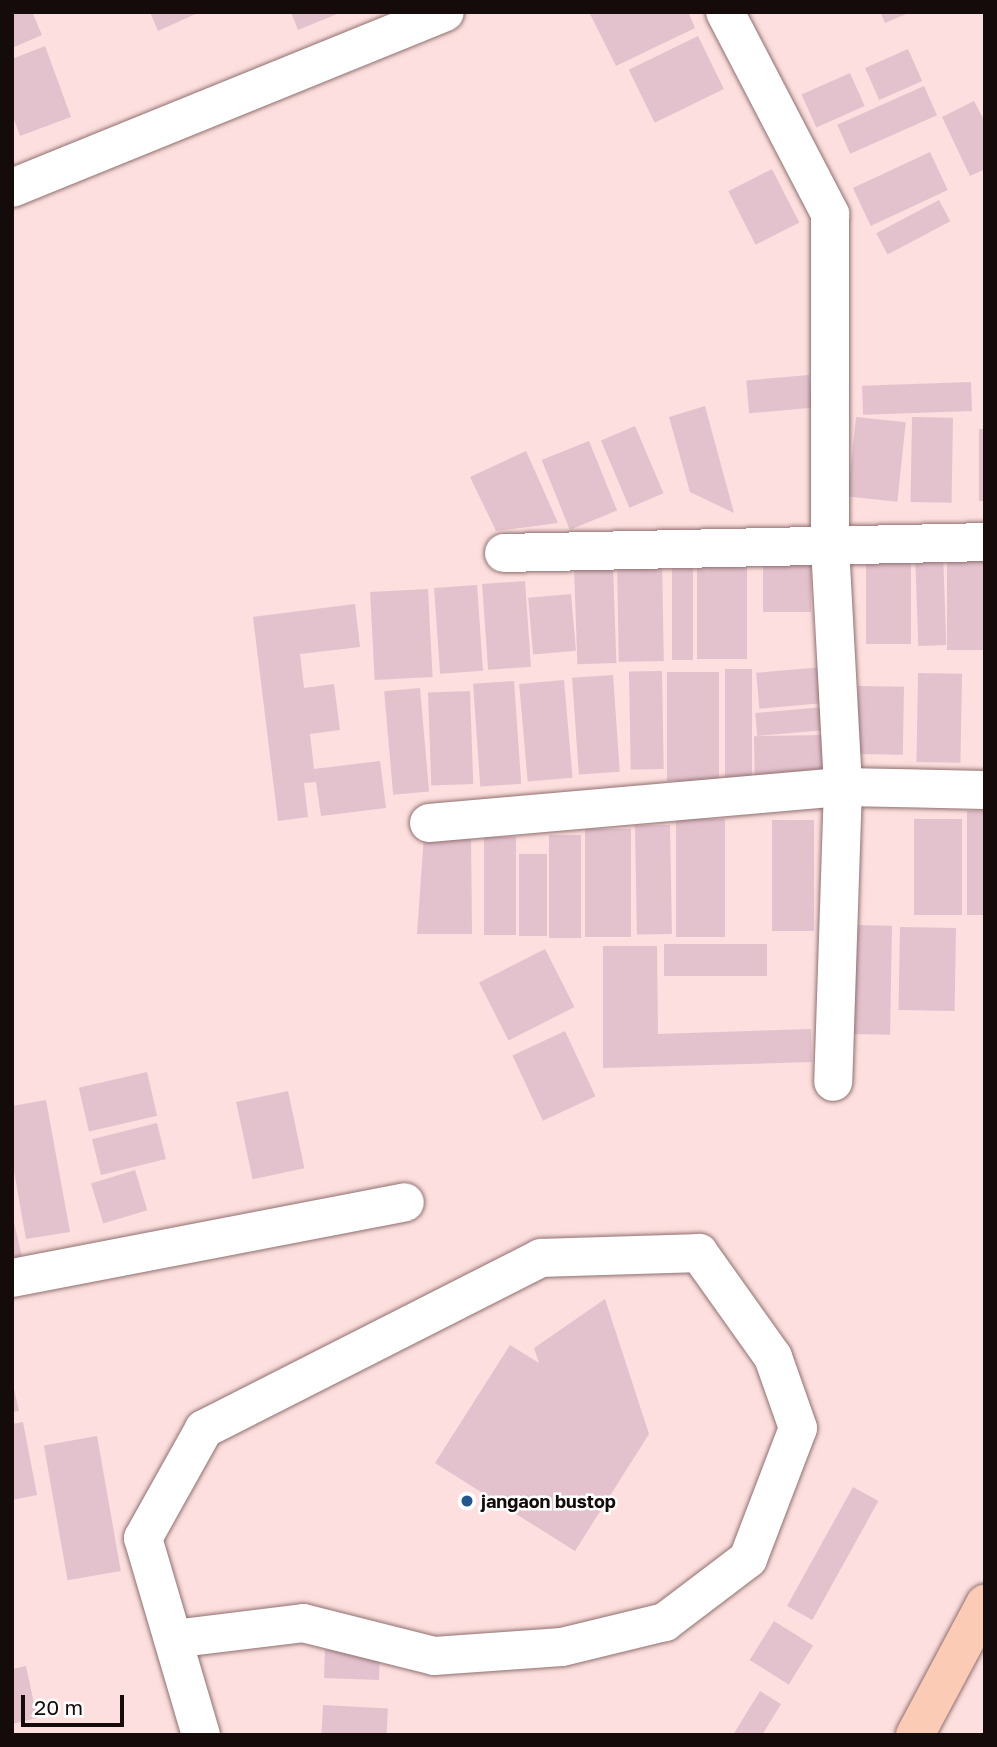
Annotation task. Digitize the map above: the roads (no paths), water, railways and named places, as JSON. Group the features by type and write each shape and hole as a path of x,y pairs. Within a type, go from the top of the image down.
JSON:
{"main road":[{"path":"915,1735 985,1604"}],"street":[{"path":"12,188 445,12"},
{"path":"725,12 830,214 830,546 843,788 833,1082"},
{"path":"504,553 985,542"},
{"path":"429,823 843,788 985,790"},
{"path":"12,1278 405,1202"},
{"path":"173,1639 303,1623 434,1656 562,1647 664,1622 748,1559 798,1429 773,1357 699,1253 541,1258 204,1429 143,1538 201,1735"}],"place":[{"name":"jangaon bustop","path":"467,1501"}]}
